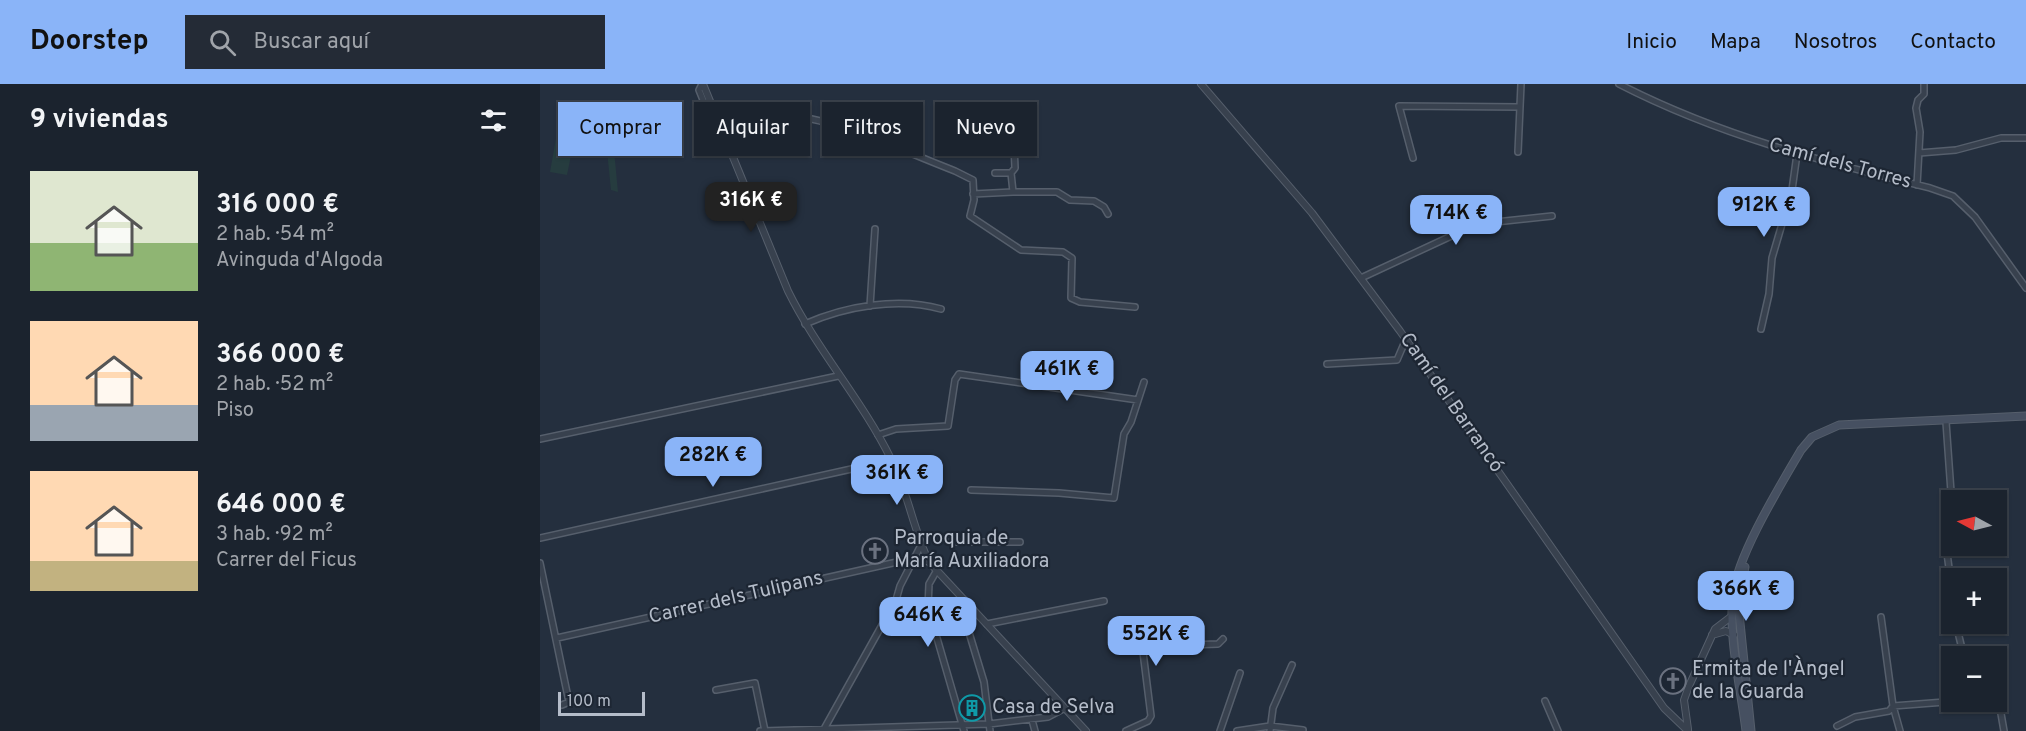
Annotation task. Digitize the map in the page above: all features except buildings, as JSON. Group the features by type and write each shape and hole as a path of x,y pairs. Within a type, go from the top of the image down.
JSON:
{"main road":[{"path":"1746,731 1732,616 1737,575 1776,492 1801,450 1812,437 1839,426 2026,416"},
{"path":"1741,648 1733,625 1737,584 1752,544"},
{"path":"1742,574 1738,603 1751,731"},
{"path":"1724,620 1733,625"},
{"path":"1726,631 1733,625"}],"street":[{"path":"703,84 711,102"},
{"path":"703,84 699,90 704,102"},
{"name":"Camí del Barrancó","path":"1201,84 1312,213 1361,278 1654,693 1688,731"},
{"path":"1518,152 1521,84"},
{"name":"Camí dels Torres","path":"1619,84 1688,116 1768,147 1917,184 1953,196 1981,225 2026,288"},
{"path":"1917,184 1920,132 1916,108 1918,100 1924,94 1924,84"},
{"path":"1413,158 1399,106 1520,107"},
{"path":"810,117 822,119 973,180 970,216 1021,250 1070,255 1072,258 1071,298 1080,302 1135,307"},
{"path":"1919,153 1956,150 2001,138 2026,138"},
{"path":"1761,329 1769,294 1772,258 1792,190 1797,154"},
{"path":"733,156 772,254 805,324 892,460 929,562 1086,731"},
{"path":"1013,192 1011,173 1015,168 1014,156"},
{"path":"995,173 1011,173"},
{"path":"973,194 1057,192 1070,201 1094,201 1104,207 1108,214"},
{"path":"1361,278 1477,224 1552,216"},
{"path":"870,306 875,229"},
{"path":"805,324 817,318 870,306 904,302 941,309"},
{"path":"1327,364 1397,360 1406,339"},
{"path":"878,435 896,429 948,426 955,380 959,374 1138,400"},
{"path":"540,439 838,376"},
{"path":"971,490 1059,493 1114,498 1124,434 1131,422 1144,382"},
{"path":"1946,422 1951,492 1944,530 1949,568"},
{"path":"540,538 892,460"},
{"path":"950,542 1020,542"},
{"path":"824,729 896,600 900,586 921,545"},
{"name":"Carrer dels Tulipans","path":"557,638 915,558 929,562"},
{"path":"540,563 543,598 557,638 569,702 561,705"},
{"path":"937,570 929,584 928,607 964,728"},
{"path":"987,624 1104,601"},
{"path":"967,602 964,616 984,682 990,728"},
{"path":"1688,731 1684,700 1711,636 1724,620 1732,616"},
{"path":"1881,617 1893,706 1900,731"},
{"path":"1711,636 1726,631 1734,635"},
{"path":"1126,731 1148,721 1151,716 1143,652 1159,646 1218,644 1223,639"},
{"path":"1270,729 1273,708 1292,665"},
{"path":"1220,731 1240,672"},
{"path":"716,690 754,683 765,731"},
{"path":"1545,701 1558,731"},
{"path":"1837,726 1855,717 1889,711 1893,706 1941,702"},
{"path":"760,731 990,728 1048,717 1065,708"},
{"path":"2001,712 2004,731"},
{"path":"1032,720 1035,731"},
{"path":"1237,731 1304,730"}],"green space":[{"path":"556,138 558,138 558,156 571,156 567,175 550,172"},
{"path":"608,156 615,156 618,192 611,190"}],"place":[{"name":"Parroquia de María Auxiliadora","path":"875,551"},
{"name":"Ermita de l'Àngel de la Guarda","path":"1673,681"},
{"name":"Casa de Selva","path":"972,708"}]}
